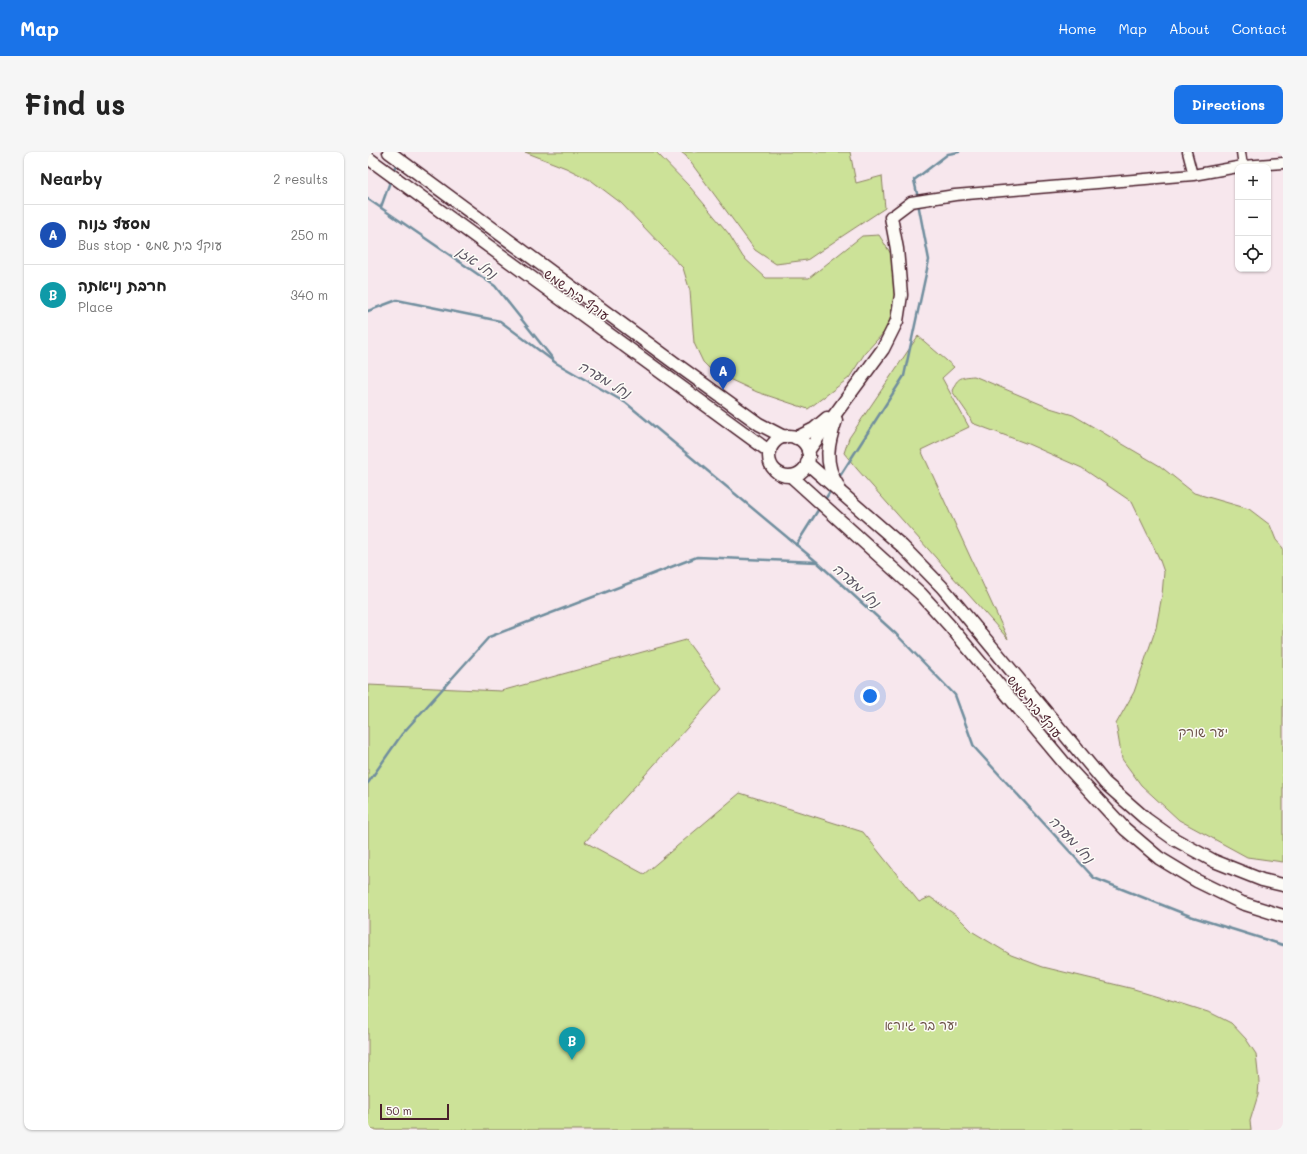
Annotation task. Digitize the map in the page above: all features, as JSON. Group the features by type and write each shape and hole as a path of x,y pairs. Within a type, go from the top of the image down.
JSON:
{"main road":[{"name":"עוקף בית שמש","path":"389,152 682,369 759,424 790,438"},
{"name":"עוקף בית שמש","path":"368,158 770,452"},
{"path":"841,407 814,429 775,442 769,457 773,469 784,476 791,476 801,472 808,457 841,407 883,349 897,321 901,295 897,249 891,217"},
{"path":"841,407 830,436 828,466 832,478 844,496"},
{"path":"790,438 801,441 808,457"},
{"name":"עוקף בית שמש","path":"808,457 844,496 902,546 942,587 1105,783 1146,819 1174,839 1214,861 1262,880 1283,885"},
{"name":"עוקף בית שמש","path":"791,476 921,594 949,625 1065,764 1125,829 1159,858 1197,881 1242,903 1283,916"}],"street":[{"path":"1187,152 1193,175"},
{"path":"1241,152 1243,164"},
{"path":"1270,164 1283,163"},
{"path":"891,217 911,202 955,196 1193,175 1235,167"}],"green space":[{"path":"525,152 656,152 690,187 729,234 743,257 766,278 809,278 862,236 879,235 891,254 895,303 887,329 865,353 849,378 808,409 757,392 712,371 703,362 694,343 690,291 683,268 621,203 592,181 566,168"},
{"path":"681,152 850,152 856,183 882,176 885,208 807,260 776,264 755,250 686,156"},
{"path":"918,336 954,367 942,378 969,427 921,450 1008,639 844,453 849,438"},
{"name":"יער שורק","path":"974,376 1050,408 1073,415 1160,466 1194,493 1249,509 1270,525 1276,540 1283,548 1283,862 1247,857 1179,820 1141,785 1122,759 1116,724 1134,692 1156,628 1162,595 1164,572 1159,558 1132,502 1082,468 1028,444 972,423 968,414 952,391 957,381 965,377"},
{"name":"יער בר גיורא","path":"686,640 722,689 585,842 644,874 740,793 863,832 919,902 930,897 957,916 973,932 1011,955 1043,967 1134,989 1177,1002 1211,1013 1231,1023 1246,1039 1256,1054 1259,1082 1258,1095 1250,1121 1251,1130 368,1130 368,685 501,691"}],"waterway":[{"path":"918,198 914,180 948,154 959,152"},
{"path":"393,172 397,162"},
{"path":"381,207 391,179"},
{"name":"נחל אזן","path":"368,199 495,286 553,359"},
{"path":"838,479 904,376 929,260 918,203"},
{"name":"נחל מערה","path":"368,311 397,300 500,321 556,363 626,403 817,562 896,634 955,695 974,747 1094,878 1190,916 1283,945"},
{"path":"824,501 831,490"},
{"path":"796,545 820,507"},
{"path":"368,783 402,734 489,637 697,557 817,562"}],"place":[{"name":"מסעף זנוח","path":"723,390"},
{"name":"חרבת נייאתה","path":"572,1060"}]}
